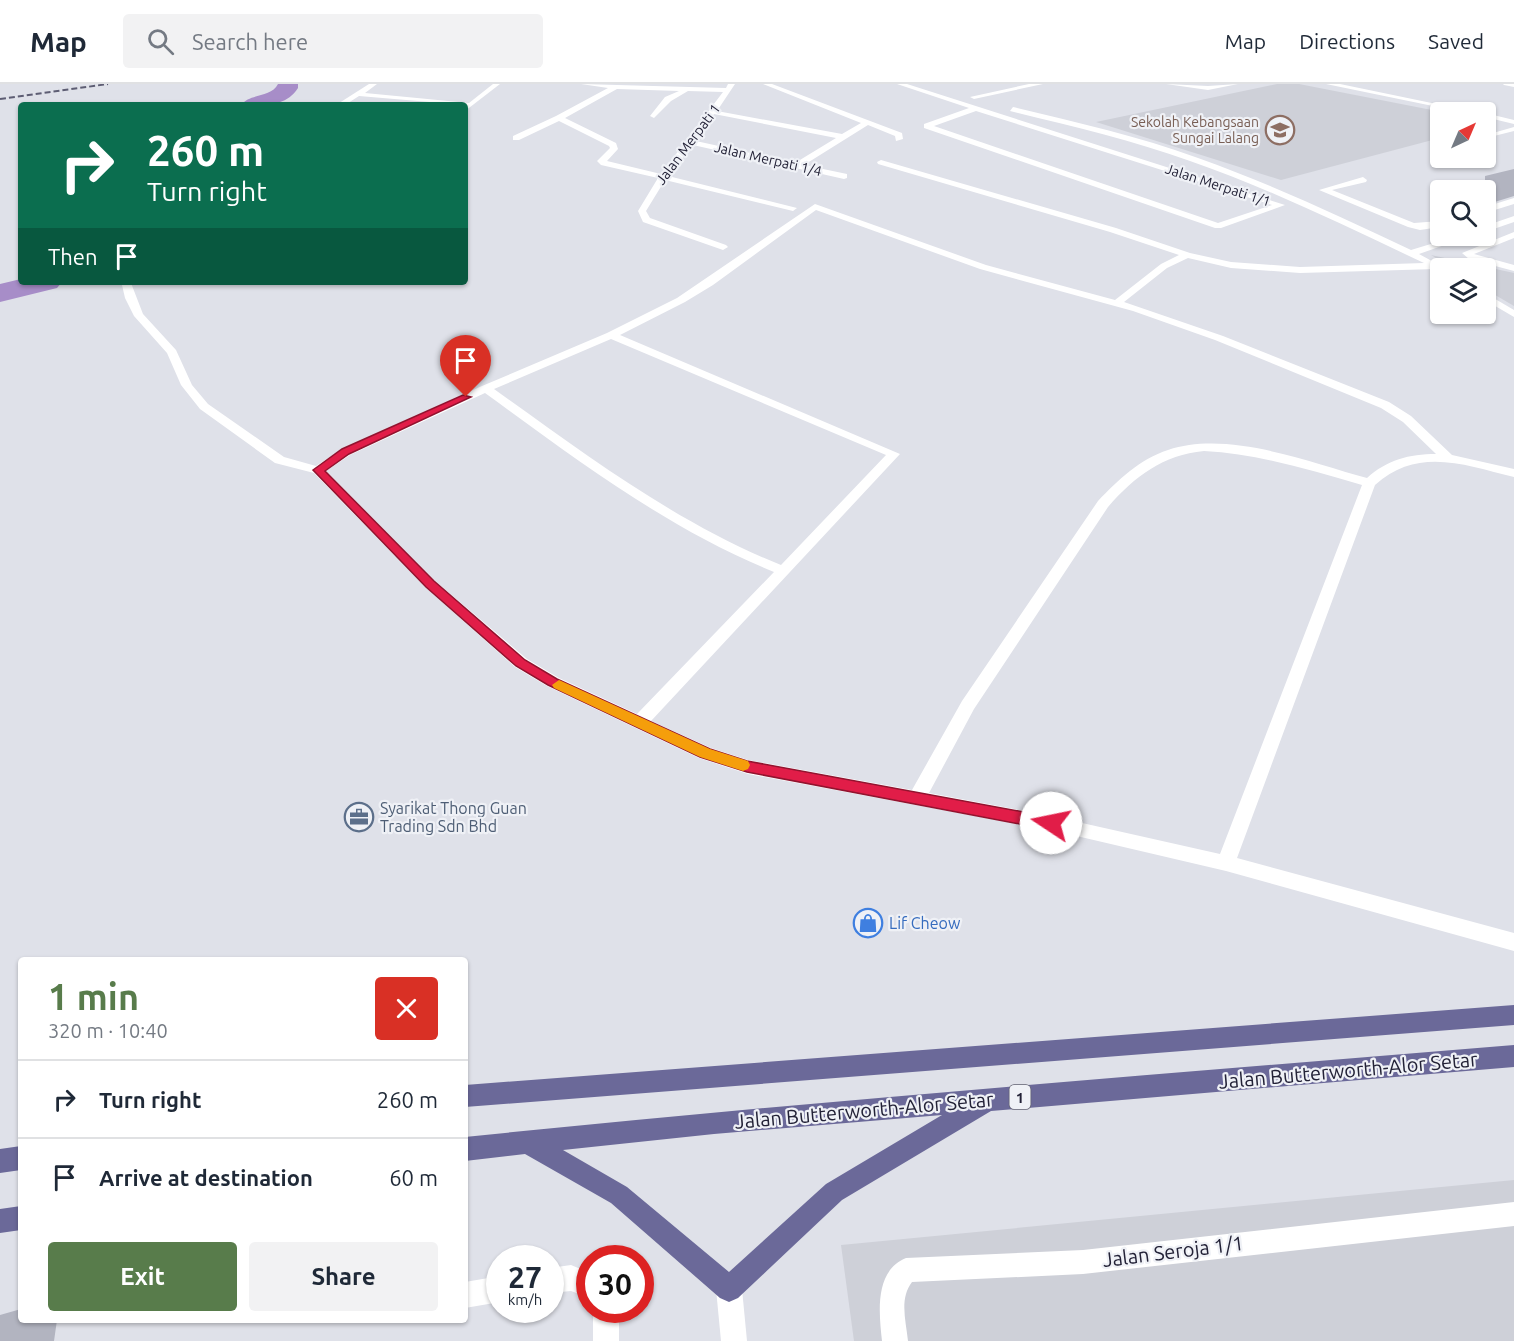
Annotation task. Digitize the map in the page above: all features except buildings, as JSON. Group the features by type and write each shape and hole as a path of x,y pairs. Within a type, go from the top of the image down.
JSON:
{"main road":[{"path":"468,1096 1514,1015"},
{"name":"Jalan Butterworth-Alor Setar","path":"468,1149 714,1123 1514,1056"},
{"path":"526,1142 619,1195 729,1289 834,1192 990,1100"},
{"path":"0,1161 18,1158"},
{"path":"0,1221 18,1218"}],"street":[{"path":"345,102 374,84"},
{"path":"468,107 497,84"},
{"path":"584,84 688,89 730,87"},
{"path":"766,84 868,122 900,138"},
{"path":"778,88 793,84"},
{"name":"Jalan Merpati 1/1","path":"900,84 1281,205"},
{"path":"974,97 1040,84"},
{"path":"1169,84 1208,88 1235,84"},
{"path":"1329,84 1430,104"},
{"path":"1506,84 1514,86"},
{"path":"516,138 559,118 615,87"},
{"name":"Jalan Merpati 1","path":"723,247 652,223 643,216 644,204 692,142 730,87"},
{"path":"982,87 999,93"},
{"path":"654,116 668,99 688,89"},
{"path":"358,94 426,102"},
{"path":"964,94 1168,150 1297,200 1430,263"},
{"name":"Jalan Merpati 1/1","path":"977,108 927,126 1218,225 1281,205"},
{"path":"713,112 843,137"},
{"path":"559,118 613,144 614,149 601,161 604,163 793,208"},
{"path":"1496,118 1514,122"},
{"path":"797,165 868,122"},
{"path":"1496,134 1514,129"},
{"name":"Jalan Merpati 1/4","path":"692,142 844,176"},
{"path":"881,162 1113,230 1187,255 1231,265 1276,270 1430,267"},
{"path":"1363,180 1323,190 1411,225 1430,226"},
{"path":"1281,205 1297,200"},
{"path":"1496,207 1514,201"},
{"path":"318,470 346,452 611,334 681,300 709,283 815,207 983,267 1117,303 1219,338 1385,405 1407,419 1449,459"},
{"path":"1496,226 1511,223"},
{"path":"1514,235 1467,253 1472,257 1514,268"},
{"path":"1411,253 1433,246"},
{"path":"1117,303 1164,266 1187,255"},
{"path":"127,285 135,310 143,324 172,351 181,377 204,406 271,456 296,466 318,470 430,584 521,663 553,682 705,753 747,766 1051,823 1226,863 1514,942"},
{"path":"1496,303 1514,314"},
{"path":"611,334 894,454 640,722"},
{"path":"486,388 567,447 678,521 734,551 784,571"},
{"path":"917,798 968,705 1102,504 1130,476 1174,452 1207,447 1264,455 1369,483"},
{"path":"1226,863 1369,483 1385,469 1397,463 1412,460 1449,459 1514,473"},
{"name":"Jalan Seroja 1/1","path":"895,1341 891,1304 894,1283 906,1270 1083,1262 1514,1214"},
{"path":"729,1289 734,1341"},
{"path":"468,1294 486,1291"},
{"path":"606,1323 606,1341"}],"shaded area":[{"name":"Sekolah Kebangsaan Sungai Lalang","path":"1277,84 1299,84 1430,110 1430,141 1281,180 1096,122"},
{"path":"1496,269 1514,273 1514,306 1496,295"},
{"path":"1514,1180 1514,1341 854,1341 841,1245"}],"waterway":[{"path":"261,102 281,95 288,88 288,84"},
{"path":"0,293 34,285"}],"railway":[{"path":"0,99 108,84"}],"slow traffic":[{"path":"559,685 705,753 743,765"}],"place":[{"name":"Sekolah Kebangsaan Sungai Lalang","path":"1280,130"},
{"name":"Syarikat Thong Guan Trading Sdn Bhd","path":"359,817"},
{"name":"Lif Cheow","path":"868,923"}],"route":[{"path":"466,397 346,452 318,470 430,584 521,663 553,682 705,753 747,766 1051,823"}]}
